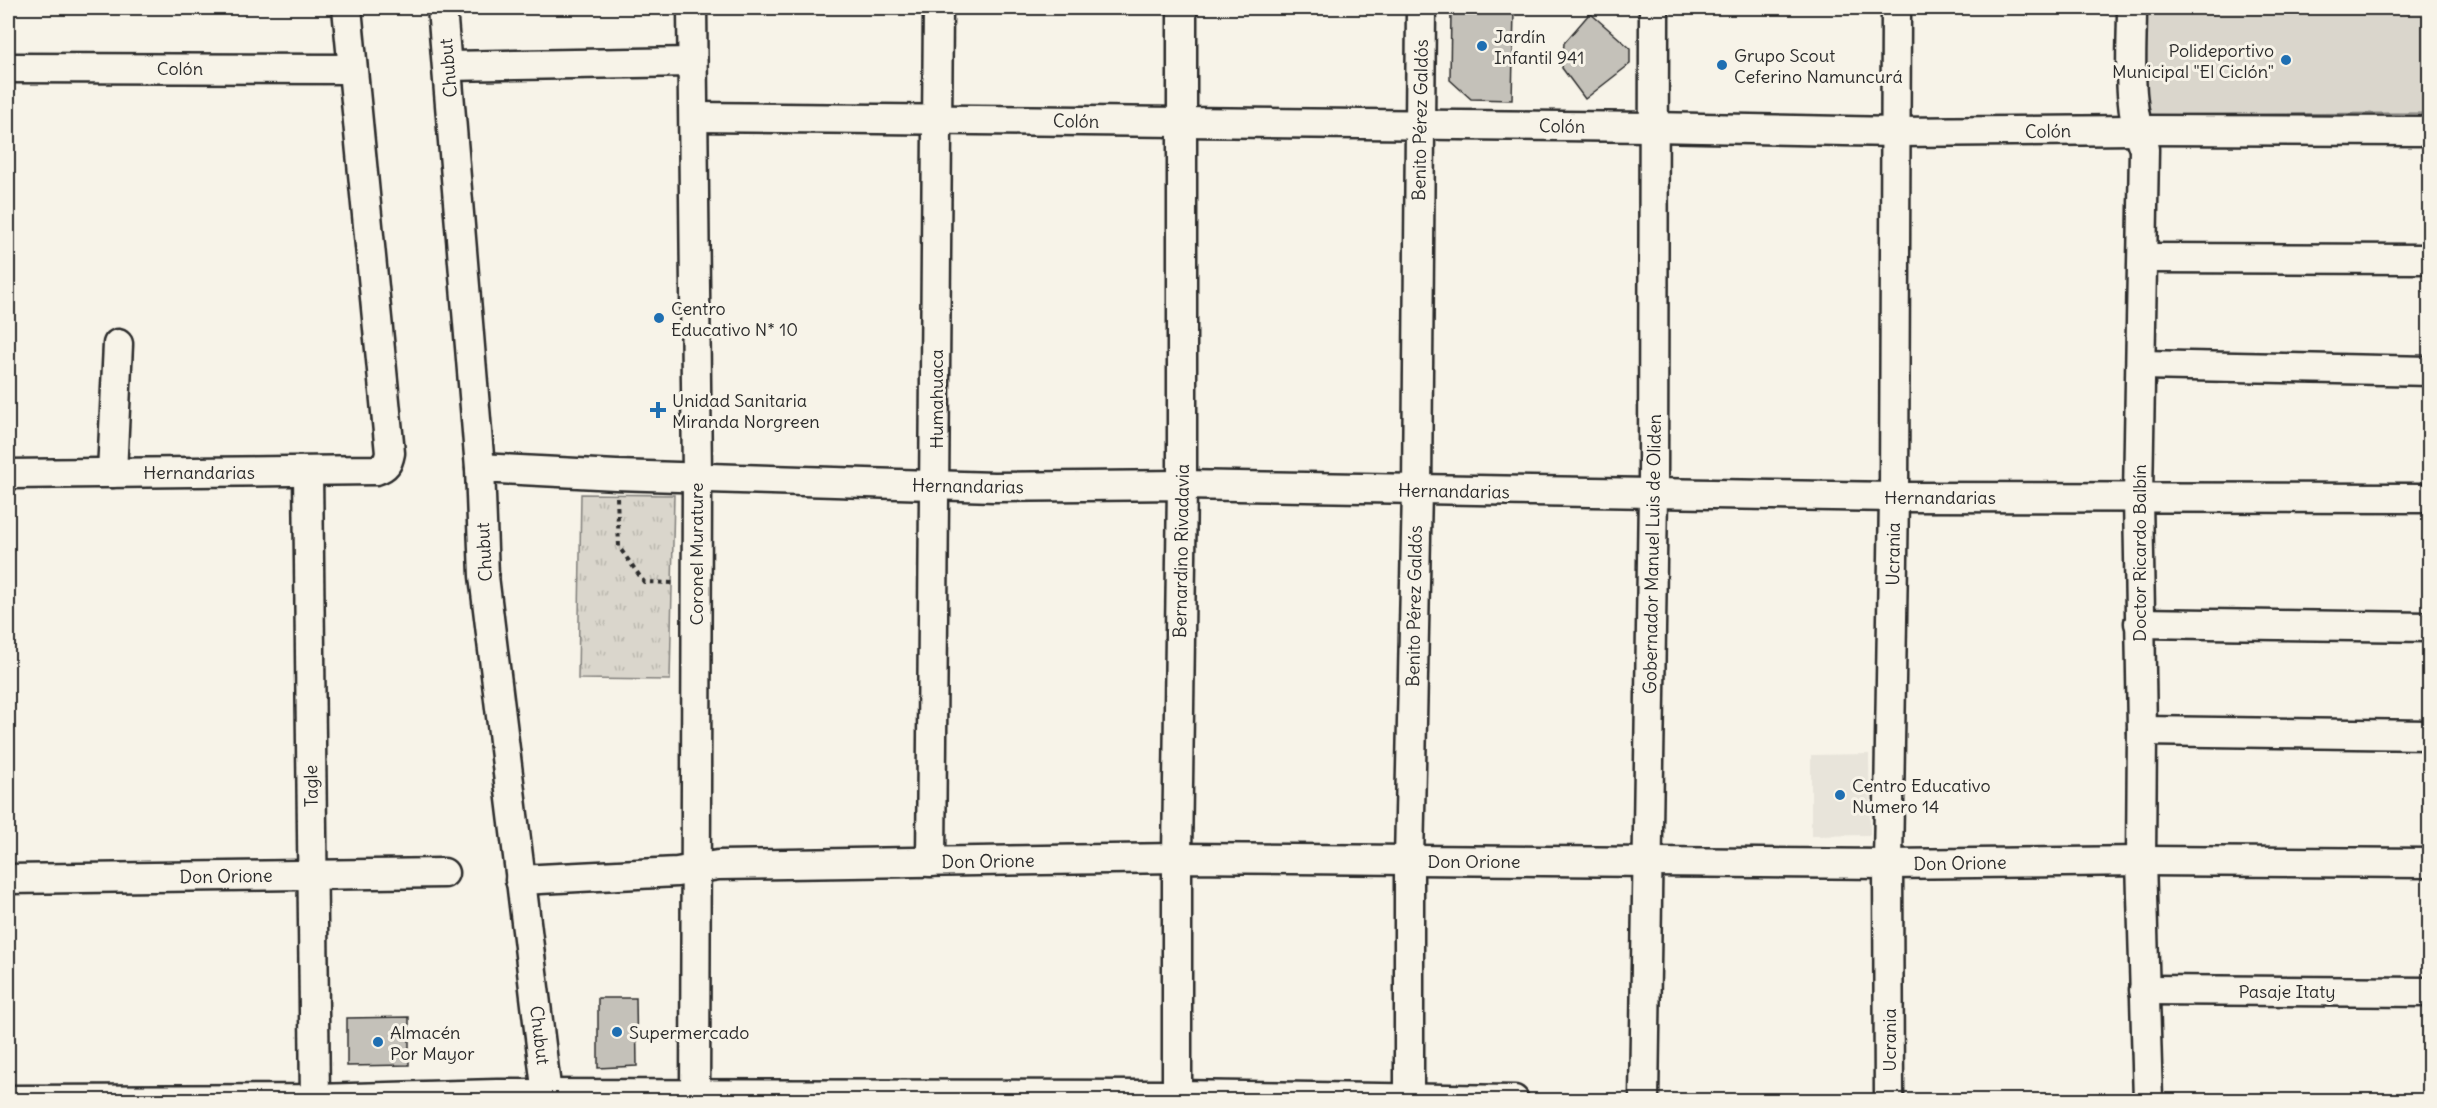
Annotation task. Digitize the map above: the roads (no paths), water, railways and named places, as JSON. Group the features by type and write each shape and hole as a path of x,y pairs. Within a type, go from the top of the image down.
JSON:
{"street":[{"path":"347,8 352,69"},
{"name":"Chubut","path":"442,8 480,468 484,576 548,1095"},
{"name":"Coronel Murature","path":"692,8 695,117 697,477 695,1098"},
{"name":"Humahuaca","path":"932,862 938,8"},
{"name":"Bernardino Rivadavia","path":"1177,1098 1177,858 1182,485 1182,8"},
{"name":"Benito Pérez Galdós","path":"1408,1097 1409,860 1421,8"},
{"name":"Gobernador Manuel Luis de Oliden","path":"1644,1101 1653,492 1654,8"},
{"name":"Ucrania","path":"1889,1101 1888,864 1894,496 1896,8"},
{"name":"Doctor Ricardo Balbín","path":"2133,8 2132,106 2144,149 2138,497 2142,731 2141,861 2148,1101"},
{"path":"448,66 692,62"},
{"name":"Colón","path":"8,68 352,69"},
{"name":"Hernandarias","path":"8,474 308,472 384,468 390,453 352,69"},
{"name":"Colón","path":"695,117 1653,127 1894,132 2430,131"},
{"path":"2143,258 2430,259"},
{"path":"112,473 118,344"},
{"path":"2141,365 2430,371"},
{"name":"Hernandarias","path":"480,468 616,475 994,487 1182,485 1894,496 2430,498"},
{"name":"Tagle","path":"308,472 315,1100"},
{"path":"2139,623 2430,627"},
{"path":"2142,731 2430,735"},
{"name":"Don Orione","path":"520,880 677,872 718,865 1177,858 1888,864 2141,861 2430,863"},
{"name":"Don Orione","path":"8,879 444,873"},
{"name":"Pasaje Itaty","path":"2144,990 2430,992"},
{"path":"8,1100 315,1100 548,1095 695,1098 1408,1097 1513,1100"}],"place":[{"name":"Jardín Infantil 941","path":"1482,46"},
{"name":"Polideportivo Municipal \"El Ciclón\"","path":"2286,60"},
{"name":"Grupo Scout Ceferino Namuncurá","path":"1722,65"},
{"name":"Centro Educativo N* 10","path":"659,318"},
{"name":"Unidad Sanitaria Miranda Norgreen","path":"658,410"},
{"name":"Centro Educativo Numero 14","path":"1840,795"},
{"name":"Supermercado","path":"617,1032"},
{"name":"Almacén Por Mayor","path":"378,1042"}]}
